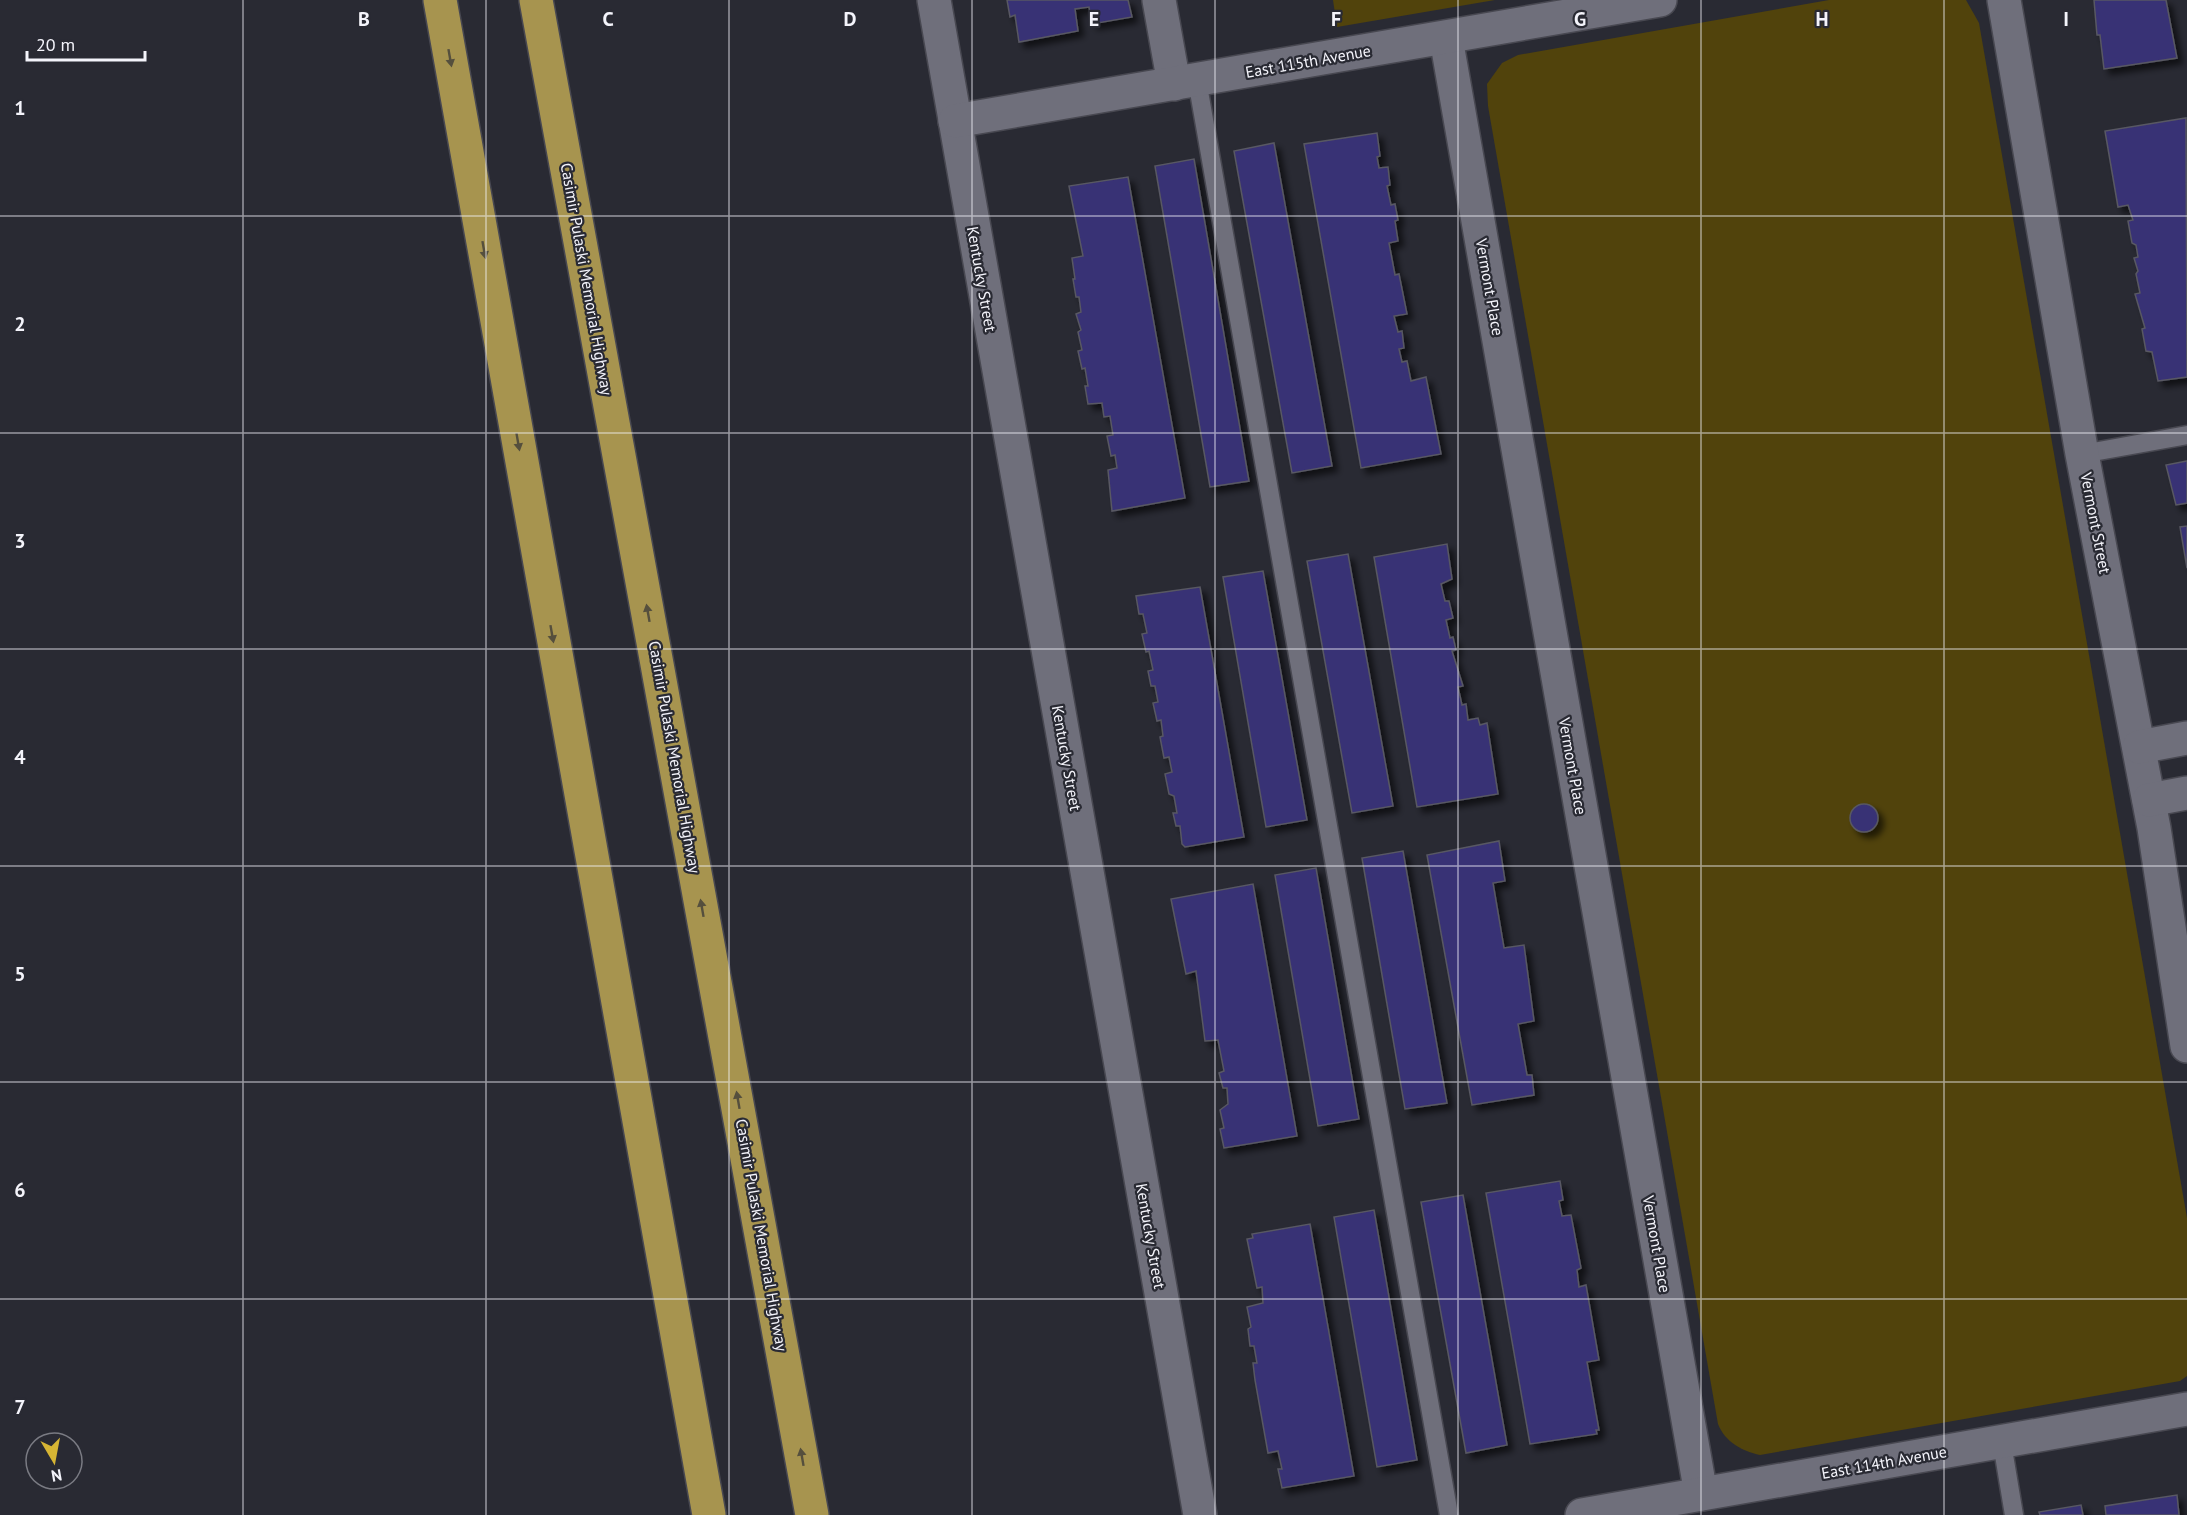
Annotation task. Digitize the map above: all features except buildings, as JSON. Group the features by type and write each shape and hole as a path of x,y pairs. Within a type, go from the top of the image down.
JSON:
{"highway":[{"path":"440,0 709,1515"},
{"name":"Casimir Pulaski Memorial Highway","path":"536,0 812,1515"}],"street":[{"name":"Kentucky Street","path":"934,0 1200,1515"},
{"path":"1159,0 1185,82"},
{"name":"East 115th Avenue","path":"955,121 1660,0"},
{"name":"Vermont Street","path":"2004,0 2082,454 2149,800 2187,1046"},
{"name":"Vermont Place","path":"1446,38 1701,1494"},
{"path":"2139,747 2187,738"},
{"path":"2149,800 2187,793"},
{"name":"East 114th Avenue","path":"1581,1515 2187,1409"}],"lane":[{"path":"1185,82 1449,1515"},
{"path":"2082,454 2187,435"},
{"path":"2002,1443 2014,1515"}],"shaded area":[{"path":"1333,0 1495,0 1337,27"},
{"path":"1829,0 1966,0 1979,23 2187,1218 2187,1376 2180,1381 1760,1455 1735,1445 1725,1436 1718,1424 1488,106 1487,84 1502,63 1518,55"}]}
